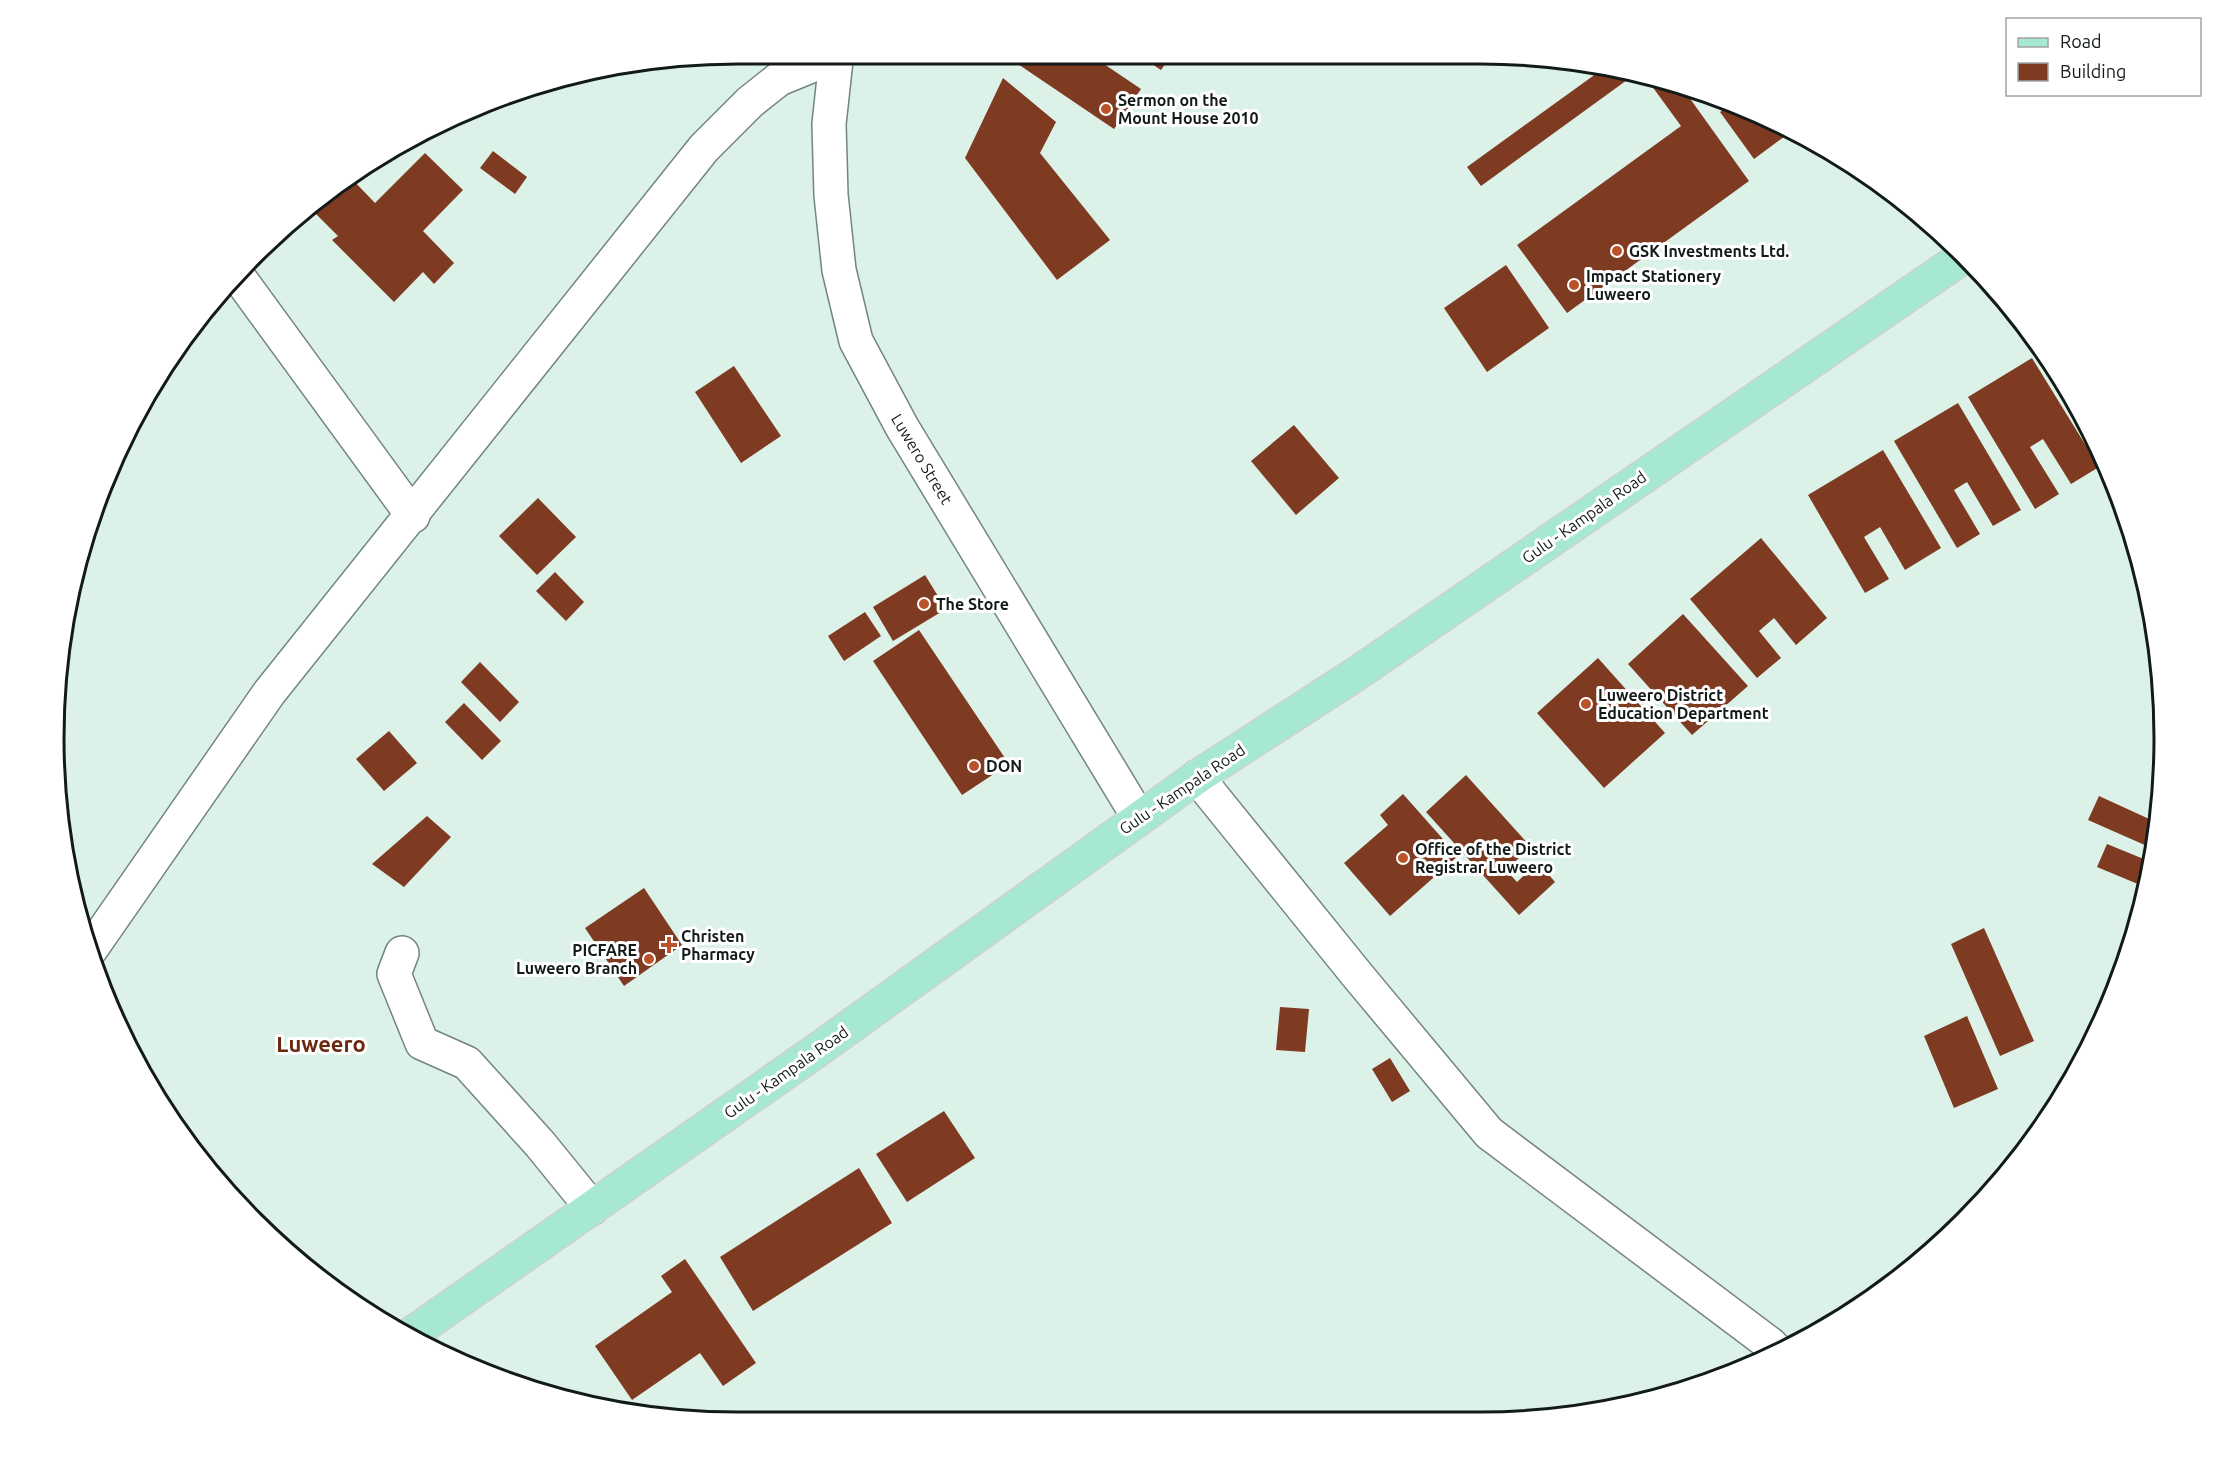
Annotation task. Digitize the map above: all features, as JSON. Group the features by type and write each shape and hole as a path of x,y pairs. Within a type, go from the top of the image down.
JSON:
{"main road":[{"name":"Gulu - Kampala Road","path":"417,1330 816,1052 1197,777 1359,672 1956,261"}],"street":[{"path":"96,942 269,693 413,516 704,148 750,102 779,79 816,64"},
{"name":"Luwero Street","path":"835,64 829,124 831,195 839,270 856,341 902,428 1139,818"},
{"path":"243,283 413,516"},
{"path":"1197,777 1489,1133 1772,1346"},
{"path":"402,952 394,974 422,1043 467,1063 540,1144 592,1208"}],"building":[{"name":"Sermon on the Mount House 2010","path":"1018,64 1104,64 1141,89 1114,129"},
{"path":"1152,64 1165,64 1161,70"},
{"path":"1595,74 1627,80 1481,186 1467,167"},
{"path":"1003,78 1056,122 1040,153 1110,240 1057,280 965,158"},
{"path":"1652,86 1689,98 1749,181 1567,313 1517,245 1681,126"},
{"path":"1723,110 1784,137 1754,159 1720,112"},
{"path":"493,151 527,177 515,194 480,168"},
{"path":"425,153 463,190 423,231 454,263 434,284 423,272 394,302 332,240 338,236 316,214 356,184 375,203"},
{"path":"1506,265 1549,328 1487,372 1444,308"},
{"path":"2032,358 2097,468 2071,484 2043,439 2030,447 2059,494 2035,509 1968,397"},
{"path":"734,366 781,436 741,463 695,392"},
{"path":"1958,403 2021,510 1993,526 1967,482 1954,490 1980,534 1957,548 1894,441"},
{"path":"1294,425 1339,478 1296,515 1251,461"},
{"path":"1883,450 1941,548 1905,570 1880,527 1864,537 1889,579 1865,593 1808,495"},
{"path":"538,498 576,537 537,575 499,536"},
{"path":"1761,538 1827,618 1796,645 1774,618 1759,631 1781,658 1757,678 1690,599"},
{"path":"555,572 584,602 566,621 536,591"},
{"path":"925,575 946,609 893,641 873,607"},
{"path":"865,612 881,636 844,661 828,636"},
{"path":"1683,614 1748,686 1692,735 1628,664"},
{"path":"919,630 1009,764 962,795 873,661"},
{"path":"1598,658 1665,733 1604,788 1537,713"},
{"path":"480,662 519,702 500,722 461,682"},
{"path":"464,703 501,741 482,760 445,722"},
{"path":"389,731 417,763 384,791 356,759"},
{"path":"1466,775 1531,847 1506,870 1517,882 1538,862 1555,882 1519,915 1426,812"},
{"path":"1403,794 1458,856 1390,916 1344,863 1388,825 1380,815"},
{"path":"2099,796 2150,819 2146,846 2088,820"},
{"path":"427,816 451,837 404,887 372,864"},
{"path":"2107,844 2144,859 2139,884 2097,867"},
{"path":"644,888 682,945 624,986 585,928"},
{"path":"1984,928 2034,1041 2000,1056 1951,944"},
{"path":"1280,1007 1309,1009 1305,1052 1276,1050"},
{"path":"1967,1016 1998,1089 1954,1108 1924,1036"},
{"path":"1390,1058 1410,1091 1392,1102 1372,1069"},
{"path":"944,1111 975,1158 907,1202 876,1154"},
{"path":"859,1168 892,1223 753,1311 720,1257"},
{"path":"685,1259 756,1363 723,1386 700,1353 632,1400 595,1346 672,1292 661,1276"}],"place":[{"name":"Sermon on the Mount House 2010","path":"1106,109"},
{"name":"GSK Investments Ltd.","path":"1617,251"},
{"name":"Impact Stationery Luweero","path":"1574,285"},
{"name":"The Store","path":"924,604"},
{"name":"Luweero District Education Department","path":"1586,704"},
{"name":"DON","path":"974,766"},
{"name":"Office of the District Registrar Luweero","path":"1403,858"},
{"name":"Christen Pharmacy","path":"669,945"},
{"name":"PICFARE Luweero Branch","path":"649,959"}],"district":[{"name":"Luweero","path":"321,1043"}]}
